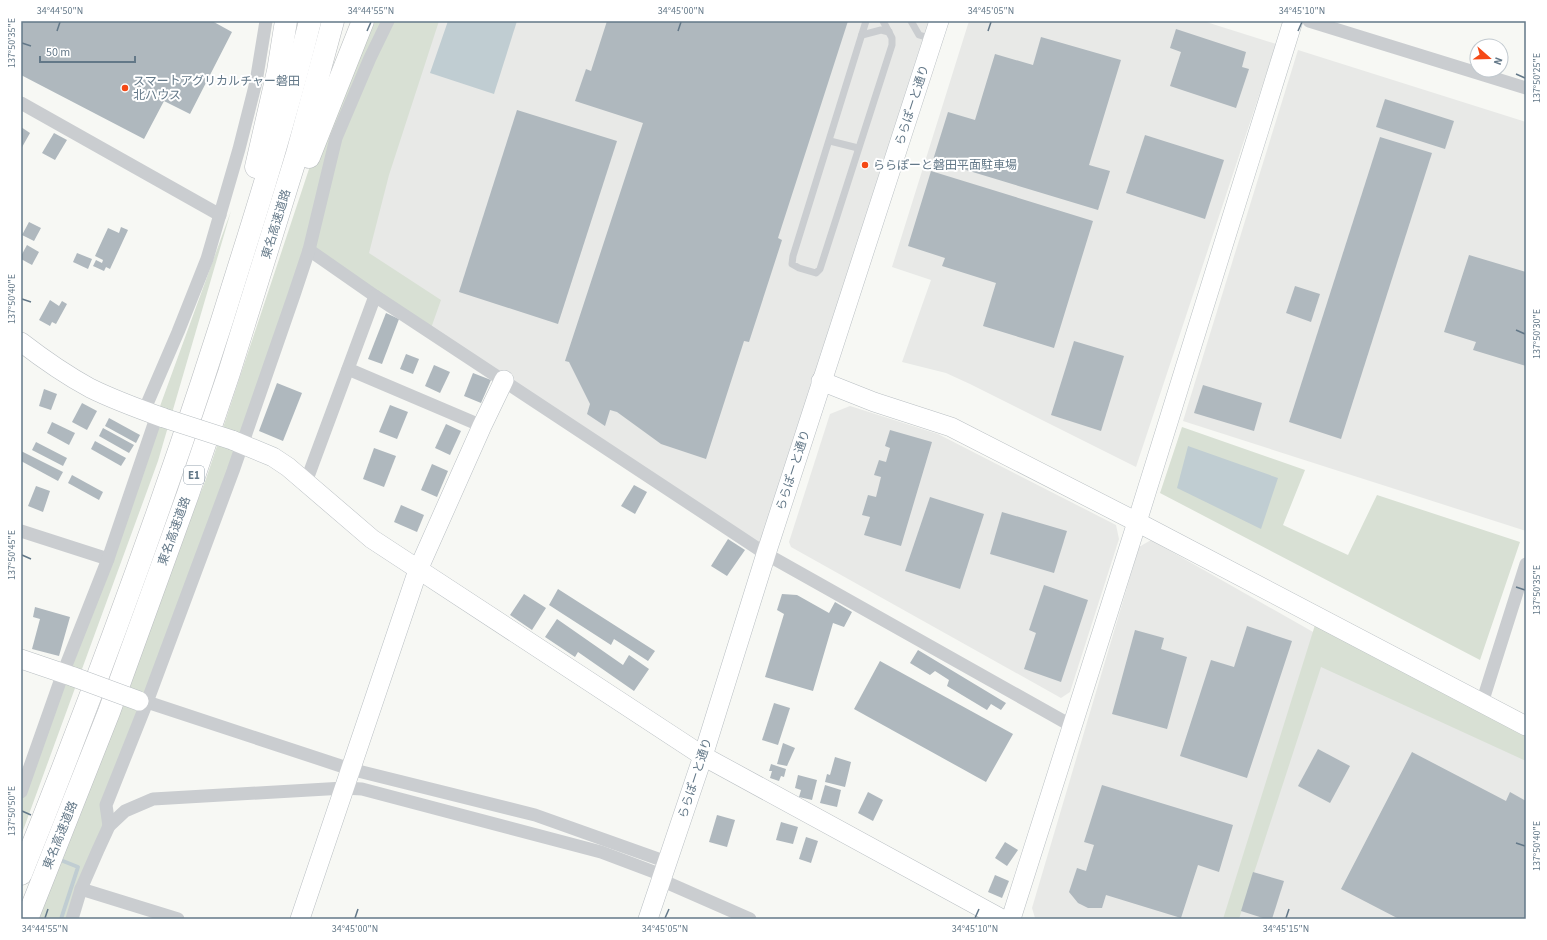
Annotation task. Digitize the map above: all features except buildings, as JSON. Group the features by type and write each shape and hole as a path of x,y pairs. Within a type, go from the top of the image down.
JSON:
{"highway":[{"path":"208,366 226,282 263,138 278,71 286,21"},
{"name":"東名高速道路","path":"21,874 93,691 168,487 208,366 276,148 310,21"},
{"name":"東名高速道路","path":"27,919 109,712 188,494 229,373 297,154 333,21"},
{"path":"229,373 267,275 315,140 363,21"}],"street":[{"path":"21,792 69,675 155,415 178,332 207,259 256,82 266,21"},
{"path":"110,826 106,805 237,442 294,295 309,250 336,138 370,58 388,21"},
{"name":"ららぽーと通り","path":"648,919 703,756 821,382 939,21"},
{"path":"1011,919 1137,522 1293,21"},
{"path":"1309,21 1526,88"},
{"path":"21,103 220,215"},
{"path":"309,250 375,296 766,554 1072,726"},
{"path":"306,482 375,296"},
{"path":"21,342 49,363 90,388 155,415 237,442 273,457 306,482 372,539 703,756 1002,919"},
{"path":"348,369 482,426"},
{"path":"300,919 418,570 504,380"},
{"path":"821,382 874,402 951,427 1137,522 1526,726"},
{"path":"21,531 108,559"},
{"path":"1482,703 1526,564"},
{"path":"21,659 350,769 535,815 663,872 750,919"},
{"path":"72,919 81,889 110,826 125,811 153,799 344,788 362,789 601,852 663,872"},
{"path":"81,889 178,919"}],"lane":[{"path":"866,21 830,141 793,256 792,264 799,268 816,273 820,269 892,45 892,38 883,21"},
{"path":"911,21 919,35 933,39"},
{"path":"862,35 881,30 889,32"},
{"path":"830,141 858,148"}],"shaded area":[{"path":"367,21 439,21 389,175 369,253 441,300 430,331 309,250 106,805 109,826 68,919 34,919 206,479 313,157"},
{"path":"391,21 939,21 767,548 309,250"},
{"path":"448,21 517,21 494,94 430,73"},
{"path":"969,21 1203,21 1276,44 1136,467 946,373 902,362 931,280 892,267"},
{"path":"1298,50 1526,122 1526,531 1183,421"},
{"path":"231,211 158,461 21,836 21,776 63,673"},
{"path":"850,406 938,434 1116,525 1119,539 1070,692 1061,698 791,547 789,542 830,414"},
{"path":"1182,427 1305,470 1283,525 1348,555 1377,495 1520,542 1480,660 1160,493"},
{"path":"1188,446 1278,478 1261,529 1177,488"},
{"path":"1151,540 1526,753 1526,919 1035,918 1032,908 1139,547"},
{"path":"1315,625 1526,734 1526,761 1321,667 1239,919 1223,919"}],"waterway":[{"path":"58,859 78,867 61,919"}],"place":[{"name":"スマートアグリカルチャー磐田 北ハウス","path":"125,88"},
{"name":"ららぽーと磐田平面駐車場","path":"865,165"}]}
